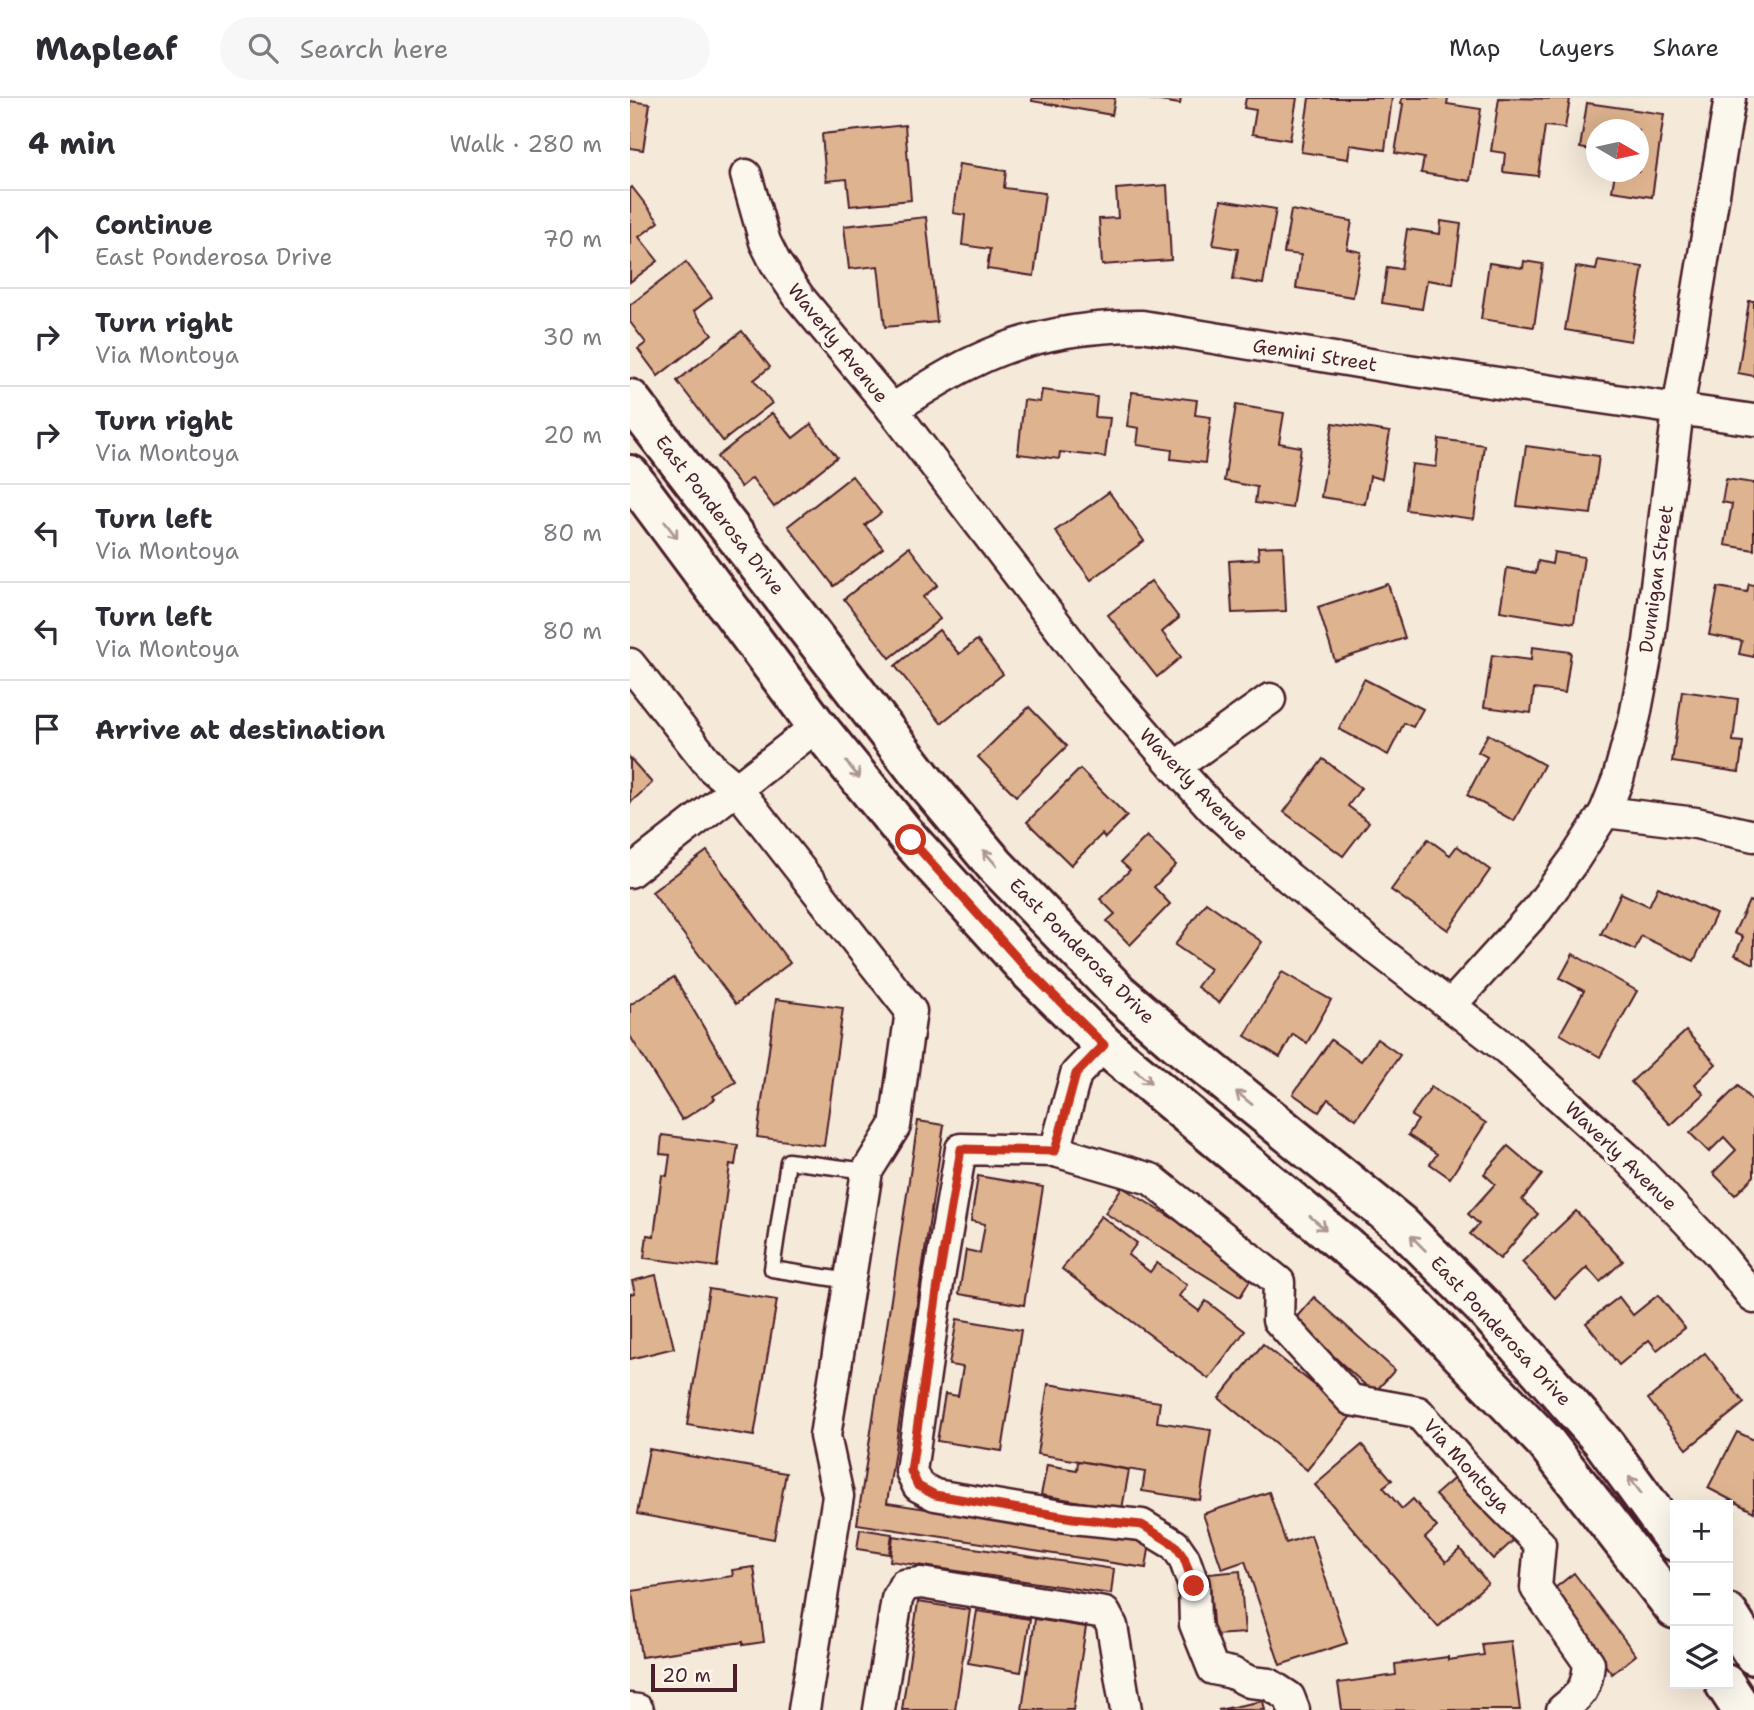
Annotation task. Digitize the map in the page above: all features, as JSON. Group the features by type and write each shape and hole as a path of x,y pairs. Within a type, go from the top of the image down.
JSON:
{"main road":[{"name":"East Ponderosa Drive","path":"630,399 928,784 995,865 1119,993 1399,1224 1476,1301 1603,1442 1670,1534"},
{"path":"630,475 817,726 919,850 1026,968 1104,1045 1399,1291 1546,1443 1670,1603"},
{"path":"1733,1622 1754,1655"},
{"path":"1728,1689 1742,1710"}],"street":[{"name":"Dunnigan Street","path":"1451,1005 1537,910 1574,860 1605,812 1618,779 1635,716 1649,642 1678,410 1730,98"},
{"name":"Waverly Avenue","path":"746,175 765,242 799,297 892,410 1096,676 1175,767 1213,809 1289,878 1508,1051 1626,1157 1709,1244 1754,1298"},
{"name":"Gemini Street","path":"892,410 973,361 1014,344 1072,330 1142,326 1394,368 1754,420"},
{"path":"630,664 712,768 737,789 911,1011 895,1126 867,1171 825,1436 838,1496 804,1710"},
{"path":"1175,767 1270,699"},
{"path":"630,872 817,726"},
{"path":"1605,812 1696,822 1754,836"},
{"path":"1055,1151 1076,1074 1104,1045"},
{"name":"Via Montoya","path":"1294,1710 1289,1697 1269,1684 1250,1682 1232,1673 1213,1670 1195,1624 1194,1586 1184,1558 1175,1545 1142,1525 1073,1518 935,1495 918,1486 911,1471 961,1149 1055,1151 1151,1179 1279,1282 1278,1320 1352,1400 1418,1412 1480,1484 1539,1544 1536,1588 1589,1663 1587,1683 1578,1697 1562,1710"},
{"path":"879,1710 897,1599 904,1585 921,1583 1105,1613 1112,1626 1126,1710"},
{"path":"630,1709 638,1710"}],"lane":[{"path":"849,1281 772,1269 788,1161 867,1171"}],"building":[{"path":"1032,98 1115,98 1112,115 1032,101"},
{"path":"1141,98 1181,98 1180,104"},
{"path":"1246,98 1297,98 1290,140 1252,134 1256,110 1244,108"},
{"path":"1309,98 1392,98 1385,150 1350,145 1348,159 1301,152"},
{"path":"1402,98 1448,98 1447,104 1481,109 1470,181 1421,173 1424,158 1395,153"},
{"path":"1499,98 1570,99 1565,128 1545,126 1538,176 1503,172 1505,153 1491,151"},
{"path":"630,101 650,104 643,150 630,148"},
{"path":"1587,103 1664,114 1652,197 1612,191 1613,182 1649,182 1649,119 1586,119 1586,149 1580,148"},
{"path":"905,125 911,200 850,206 847,179 826,181 822,134"},
{"path":"959,164 1006,171 1004,188 1045,193 1034,276 987,269 990,249 962,245 965,215 953,213"},
{"path":"1167,185 1171,260 1102,265 1099,219 1118,218 1116,189"},
{"path":"632,187 659,222 639,237 658,261 630,282 630,189"},
{"path":"1221,200 1276,209 1263,284 1233,279 1238,249 1213,245"},
{"path":"1291,210 1352,221 1347,249 1361,252 1353,297 1296,288 1301,255 1284,253"},
{"path":"926,217 937,322 885,327 878,266 849,269 844,226"},
{"path":"1441,221 1461,224 1453,284 1427,280 1422,309 1382,303 1387,267 1401,269 1407,229 1440,234"},
{"path":"1598,260 1643,267 1631,341 1565,330 1576,267 1596,270"},
{"path":"1524,261 1543,264 1534,327 1481,319 1489,263 1523,268"},
{"path":"686,262 712,297 694,311 712,334 658,376 638,349 646,343 630,322 630,305"},
{"path":"1749,301 1754,301 1754,376 1738,373"},
{"path":"742,331 770,367 754,380 772,403 723,441 677,381"},
{"path":"1042,390 1097,397 1095,417 1110,418 1105,457 1060,452 1059,459 1018,454 1024,400 1040,402"},
{"path":"1132,392 1197,400 1195,415 1211,417 1205,463 1171,459 1172,450 1137,445 1139,428 1127,426"},
{"path":"1236,405 1284,413 1279,443 1301,447 1292,508 1255,503 1257,487 1224,481"},
{"path":"772,413 793,438 811,424 837,457 774,507 752,478 741,487 717,457"},
{"path":"1333,423 1390,432 1382,479 1370,476 1365,504 1321,497"},
{"path":"1439,439 1484,445 1474,519 1406,510 1412,464 1436,467"},
{"path":"1526,446 1599,456 1591,514 1517,506"},
{"path":"852,476 881,513 865,525 883,548 834,586 788,526"},
{"path":"1726,479 1754,483 1754,550 1725,545 1732,504 1722,502"},
{"path":"1109,492 1144,541 1091,580 1055,531"},
{"path":"1283,546 1286,611 1232,613 1229,561 1259,559 1258,547"},
{"path":"909,547 938,585 923,597 940,619 890,658 844,599"},
{"path":"1554,552 1584,557 1574,623 1500,611 1507,568 1536,573 1538,561 1552,564"},
{"path":"1151,581 1179,618 1162,632 1181,657 1157,677 1108,615"},
{"path":"1388,584 1405,638 1335,661 1318,607"},
{"path":"1749,584 1754,585 1754,657 1739,654 1742,641 1709,635 1718,587 1747,592"},
{"path":"939,630 959,654 977,640 1003,674 941,723 895,666"},
{"path":"1532,647 1571,652 1565,693 1534,689 1531,713 1484,707 1492,655 1531,660"},
{"path":"1364,679 1423,709 1413,727 1404,723 1388,755 1339,729"},
{"path":"1682,691 1738,699 1733,741 1743,742 1739,772 1672,762"},
{"path":"1029,707 1067,746 1016,796 978,757"},
{"path":"1488,734 1544,765 1514,821 1467,795 1487,757 1478,752"},
{"path":"630,758 652,783 630,803"},
{"path":"1323,759 1361,788 1348,806 1369,822 1343,856 1284,812"},
{"path":"1080,769 1127,816 1105,838 1102,834 1071,865 1027,822"},
{"path":"1147,836 1176,865 1154,887 1170,904 1130,945 1107,921 1115,914 1100,899 1130,870 1121,862"},
{"path":"1428,839 1450,855 1457,846 1490,870 1448,930 1391,890"},
{"path":"707,851 790,963 736,1004 652,892"},
{"path":"1658,887 1716,914 1694,961 1641,936 1635,950 1601,934 1621,893 1649,906"},
{"path":"1749,901 1754,903 1754,964 1735,955 1743,937 1734,933"},
{"path":"1206,902 1262,942 1219,1003 1197,987 1210,969 1175,945"},
{"path":"1573,954 1637,991 1600,1057 1560,1034 1584,991 1560,978"},
{"path":"1282,972 1331,1000 1307,1043 1293,1034 1280,1057 1245,1036"},
{"path":"674,977 736,1082 682,1120 630,1036 630,1005"},
{"path":"776,999 843,1008 824,1146 757,1137"},
{"path":"1686,1031 1716,1064 1695,1084 1704,1094 1671,1125 1631,1082"},
{"path":"1377,1039 1400,1055 1356,1119 1328,1099 1319,1112 1293,1094 1331,1040 1361,1061"},
{"path":"1738,1086 1754,1103 1754,1176 1735,1195 1713,1173 1736,1150 1724,1137 1709,1152 1690,1133"},
{"path":"1431,1087 1486,1123 1450,1178 1430,1164 1437,1154 1408,1135 1418,1120 1411,1116"},
{"path":"918,1121 944,1125 887,1503 1150,1543 1146,1568 857,1524"},
{"path":"662,1135 738,1145 735,1165 730,1164 717,1267 644,1258 647,1235 654,1236 662,1175 667,1176 670,1155 660,1154"},
{"path":"1508,1146 1542,1175 1522,1200 1538,1214 1500,1259 1470,1234 1479,1224 1468,1214 1495,1184 1484,1174"},
{"path":"978,1176 1043,1187 1024,1305 959,1294 966,1250 980,1253 985,1224 971,1221"},
{"path":"1122,1187 1256,1270 1240,1297 1105,1213"},
{"path":"1576,1211 1623,1261 1600,1282 1587,1267 1555,1298 1522,1262"},
{"path":"1101,1216 1137,1243 1128,1255 1150,1272 1157,1263 1187,1285 1179,1296 1199,1311 1206,1301 1245,1331 1209,1379 1062,1269"},
{"path":"656,1275 674,1348 630,1359 630,1294 635,1293 632,1281"},
{"path":"709,1289 777,1300 754,1436 687,1425"},
{"path":"1658,1295 1685,1328 1657,1350 1649,1340 1619,1365 1586,1323 1619,1297 1633,1315"},
{"path":"1314,1297 1395,1370 1374,1393 1294,1320"},
{"path":"957,1319 1021,1330 1002,1451 937,1441 945,1394 958,1396 963,1367 949,1365"},
{"path":"1263,1344 1352,1415 1307,1470 1219,1398"},
{"path":"1705,1353 1744,1403 1687,1449 1648,1399"},
{"path":"1048,1384 1160,1402 1157,1422 1211,1430 1200,1500 1142,1491 1145,1472 1037,1454"},
{"path":"1737,1432 1754,1440 1754,1512 1708,1488"},
{"path":"1362,1445 1392,1480 1383,1487 1402,1509 1413,1499 1437,1527 1425,1538 1446,1562 1460,1549 1488,1583 1438,1627 1315,1485"},
{"path":"649,1449 786,1473 774,1539 637,1514"},
{"path":"1078,1461 1129,1470 1122,1509 1041,1495 1047,1465 1077,1470"},
{"path":"1458,1475 1515,1539 1493,1559 1435,1495"},
{"path":"1269,1492 1286,1543 1311,1535 1347,1643 1280,1665 1245,1561 1222,1569 1203,1514"},
{"path":"860,1529 892,1534 889,1554 857,1549"},
{"path":"893,1536 1114,1569 1111,1594 890,1561"},
{"path":"754,1567 764,1642 743,1645 743,1642 641,1657 632,1591 733,1576 732,1570"},
{"path":"1240,1571 1245,1633 1214,1635 1209,1574"},
{"path":"1574,1573 1636,1655 1612,1674 1550,1592"},
{"path":"918,1602 970,1610 955,1710 902,1710"},
{"path":"977,1611 1030,1619 1021,1672 968,1663"},
{"path":"1035,1619 1086,1627 1073,1710 1022,1710"},
{"path":"1511,1641 1520,1710 1342,1710 1338,1683 1396,1675 1395,1664 1484,1655 1482,1644"},
{"path":"1263,1701 1265,1710 1218,1710"}],"route":[{"path":"911,840 1026,968 1104,1045 1076,1074 1055,1151 961,1149 911,1471 918,1486 935,1495 1073,1518 1142,1525 1175,1545 1184,1558 1194,1586"}]}
